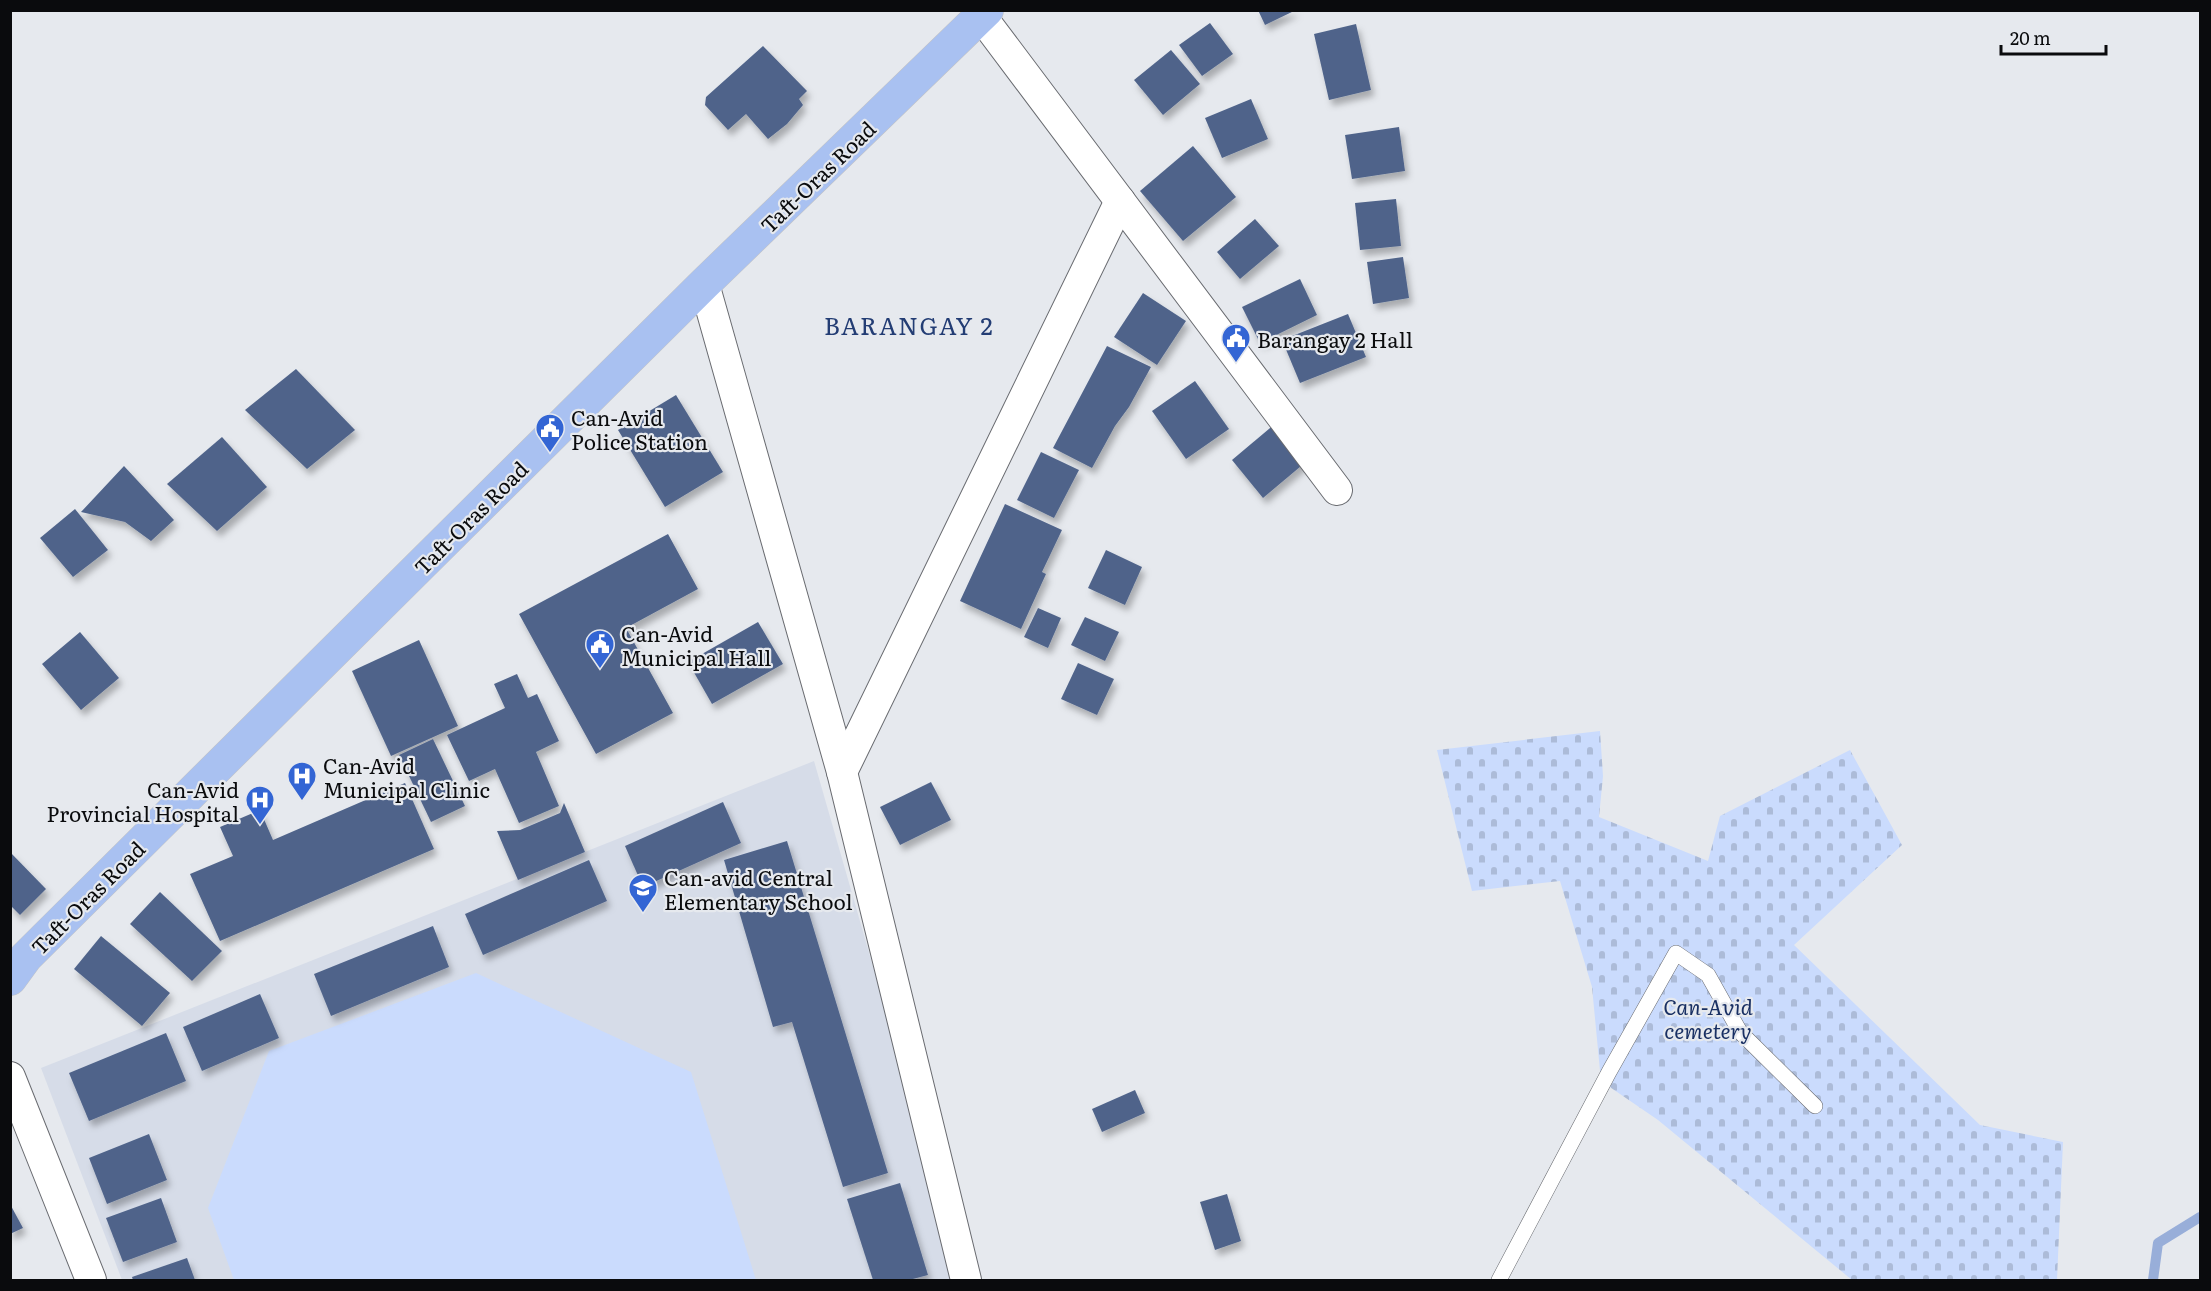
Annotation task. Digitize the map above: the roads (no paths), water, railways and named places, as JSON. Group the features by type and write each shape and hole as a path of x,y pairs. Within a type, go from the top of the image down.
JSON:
{"main road":[{"name":"Taft-Oras Road","path":"10,979 26,957 704,284 948,51 984,13"}],"street":[{"path":"984,13 1120,201 1336,490"},
{"path":"842,772 1120,201"},
{"path":"704,284 842,772 966,1281"},
{"path":"10,1077 91,1281"}],"lane":[{"path":"1499,1281 1609,1072 1676,953 1708,975 1740,1032 1815,1106"}],"waterway":[{"path":"2153,1280 2158,1243 2200,1217"}],"place":[{"name":"Barangay 2 Hall","path":"1236,364"},
{"name":"Can-Avid Police Station","path":"550,454"},
{"name":"Can-Avid Municipal Hall","path":"600,670"},
{"name":"Can-Avid Municipal Clinic","path":"302,802"},
{"name":"Can-Avid Provincial Hospital","path":"260,826"},
{"name":"Can-avid Central Elementary School","path":"643,914"}],"district":[{"name":"BARANGAY 2","path":"909,324"}],"park label":[{"name":"Can-Avid cemetery","path":"1708,1017"}]}
